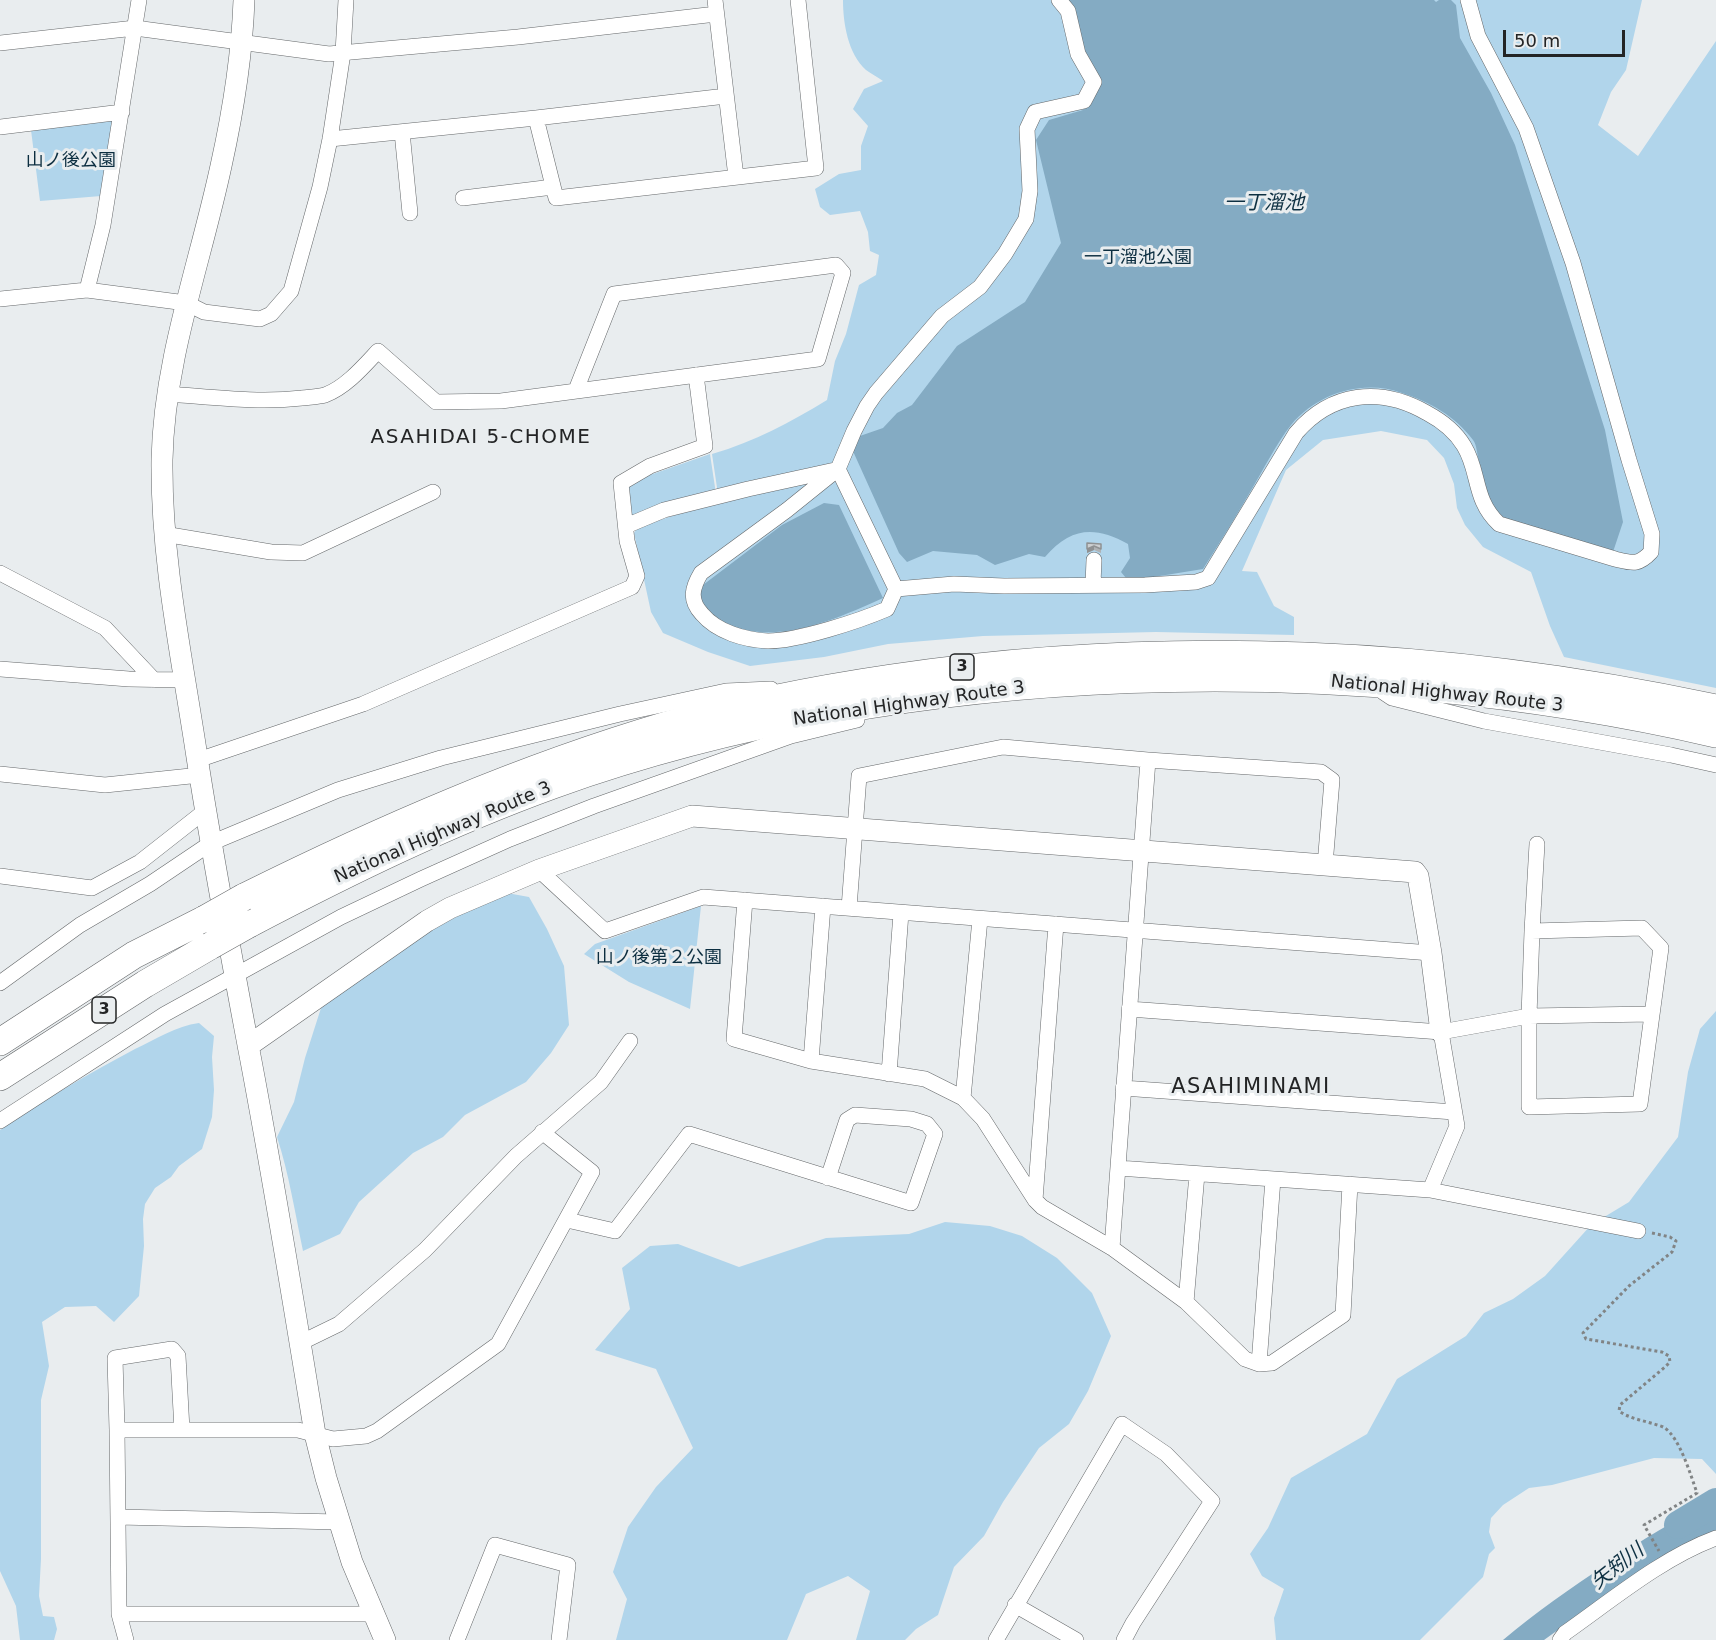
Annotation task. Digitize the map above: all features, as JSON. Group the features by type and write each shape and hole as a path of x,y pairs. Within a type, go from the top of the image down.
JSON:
{"highway":[{"name":"National Highway Route 3","path":"0,1042 134,955 244,897 351,845 445,804 553,762 667,725 738,706 835,686 968,666 1084,657 1192,653 1398,660 1632,690 1716,708"},
{"name":"National Highway Route 3","path":"0,1077 105,1008 210,945 336,879 458,823 554,785 650,755 749,728 859,707 968,692 1090,682 1213,679 1368,683 1509,697 1638,716 1716,734"}],"street":[{"path":"87,290 103,225 139,0"},
{"path":"244,0 243,42 221,166 186,303 168,394 162,457 164,534 170,594 205,811 315,1434 352,1562 386,1640"},
{"path":"0,299 87,290 186,303 204,312 260,320 271,314 291,291 320,187 343,53 346,0"},
{"path":"536,118 556,198 816,168 798,0"},
{"path":"897,589 888,609 873,615 790,638 767,641 738,636 716,627 694,604 693,587 701,573 838,469 858,423 876,393 942,316 980,287 1005,254 1026,219 1030,191 1027,129 1035,112 1084,101 1094,82 1078,54 1068,11 1059,0"},
{"path":"897,589 954,584 1004,586 1164,584 1196,582 1208,578 1296,433 1308,419 1325,408 1345,400 1368,396 1393,398 1417,407 1452,430 1466,447 1488,514 1499,524 1615,560 1634,563 1642,561 1651,552 1652,534 1573,263 1526,128 1478,36 1468,0"},
{"path":"0,43 135,28 329,54 518,37 715,7 736,177"},
{"path":"330,139 726,96"},
{"path":"0,127 122,112"},
{"path":"402,132 410,213"},
{"path":"463,198 553,188"},
{"path":"168,394 256,401 324,395 339,387 363,368 378,351 436,402 501,401 818,359 843,273 836,266 614,294 576,390"},
{"path":"0,774 123,785 199,767 363,704 632,587 637,576 627,541 621,483 650,466 705,446 696,375"},
{"path":"626,526 664,510 838,469"},
{"path":"838,469 897,589"},
{"path":"164,534 271,552 303,553 433,492"},
{"path":"1093,584 1094,560"},
{"path":"0,573 105,628 154,680"},
{"path":"0,669 184,680"},
{"path":"1368,683 1392,698 1484,721 1716,765"},
{"path":"0,983 80,925 150,884 211,843 338,790 464,752 726,691 835,686"},
{"path":"0,1121 165,1014 234,975 342,917 510,839 562,818 791,736 968,692"},
{"path":"849,908 859,776 1003,747 1321,772 1332,780 1325,864"},
{"path":"1112,1248 1148,760"},
{"path":"0,876 92,888 140,862 205,811"},
{"path":"248,1046 427,921 450,908 539,870 692,816 1415,872 1418,876 1431,952 1441,1032 1457,1126 1430,1190"},
{"path":"1532,931 1642,928 1661,948 1640,1104 1529,1107 1529,1016 1532,931 1537,844"},
{"path":"539,870 606,931 703,897 1431,952"},
{"path":"745,900 734,1039 811,1061 925,1079 963,1098 983,1119 1035,1200 1042,1207 1112,1248 1186,1302 1245,1359 1259,1364 1272,1363 1343,1315 1350,1184"},
{"path":"811,1061 823,906"},
{"path":"889,1074 901,913"},
{"path":"963,1098 980,919"},
{"path":"1035,1200 1056,924"},
{"path":"1129,1009 1441,1032 1529,1016 1652,1014"},
{"path":"300,1343 339,1324 425,1250 516,1156 601,1082 630,1041"},
{"path":"1123,1088 1454,1112"},
{"path":"567,1220 615,1231 689,1134 828,1178 911,1203 935,1134 927,1125 911,1119 855,1115 847,1120 828,1178"},
{"path":"117,1430 298,1430 333,1439 366,1436 377,1431 498,1344 567,1220 592,1172 542,1132"},
{"path":"1118,1168 1430,1190 1638,1231"},
{"path":"1186,1302 1197,1174"},
{"path":"1259,1364 1273,1179"},
{"path":"126,1640 118,1614 115,1358 172,1349 178,1356 182,1430"},
{"path":"996,1640 1122,1424 1166,1454 1212,1501 1132,1623 1124,1640"},
{"path":"118,1517 339,1522"},
{"path":"1560,1640 1565,1633 1666,1563 1697,1545 1716,1538"},
{"path":"457,1640 495,1545 568,1565 559,1640"},
{"path":"1015,1605 1076,1640"},
{"path":"118,1614 374,1614"}],"path":[{"path":"1638,1231 1670,1237 1676,1241 1675,1248 1629,1286 1584,1333 1586,1339 1662,1352 1669,1356 1670,1362 1620,1405 1619,1411 1665,1428 1671,1434 1687,1464 1696,1493 1644,1525 1666,1563"}],"green space":[{"name":"一丁溜池公園","path":"843,0 1642,0 1626,70 1611,92 1598,125 1638,156 1716,41 1716,688 1564,657 1550,626 1531,572 1483,547 1465,525 1457,508 1454,484 1444,458 1427,440 1381,431 1323,440 1286,470 1242,571 1257,572 1274,606 1294,617 1294,635 1156,632 983,636 888,644 824,657 750,666 708,652 663,633 651,612 634,533 638,527 719,501 712,454 772,431 827,400 835,361 846,334 859,285 876,275 879,255 870,251 868,232 860,211 830,215 820,207 815,189 839,174 861,170 861,146 868,126 853,109 864,89 883,81 866,70 855,56 848,38"},
{"name":"山ノ後公園","path":"115,118 101,196 40,201 31,130"},
{"path":"710,454 716,494 628,519 624,484"},
{"path":"507,893 529,897 547,929 564,966 569,1025 551,1053 526,1082 465,1115 443,1137 413,1153 359,1202 340,1234 303,1251 277,1137 294,1102 321,1008 354,981 417,938 484,902"},
{"name":"山ノ後第２公園","path":"701,906 690,1009 629,982 584,954 595,944"},
{"path":"1716,1011 1716,1474 1702,1459 1654,1458 1552,1485 1529,1488 1503,1505 1491,1518 1489,1532 1495,1548 1489,1554 1483,1577 1420,1640 1276,1640 1274,1618 1284,1589 1262,1576 1250,1554 1268,1528 1291,1478 1367,1434 1397,1379 1466,1336 1484,1313 1513,1299 1545,1276 1591,1225 1629,1202 1678,1137 1688,1072 1700,1029"},
{"path":"199,1023 214,1036 212,1117 202,1149 155,1188 145,1204 139,1296 114,1322 96,1306 65,1307 42,1322 49,1366 41,1400 39,1596 43,1616 54,1617 57,1629 54,1640 20,1640 16,1606 0,1571 0,1130 66,1088 135,1049 174,1030"},
{"path":"945,1222 990,1226 1022,1236 1057,1258 1092,1293 1111,1336 1088,1391 1069,1424 1039,1448 1003,1502 984,1536 954,1567 938,1615 916,1629 905,1640 856,1640 870,1591 848,1576 806,1594 787,1640 616,1640 627,1599 613,1572 628,1527 656,1487 693,1448 656,1369 595,1350 630,1309 622,1268 650,1246 678,1244 739,1267 826,1238 909,1234"}],"water":[{"name":"一丁溜池","path":"1066,0 1434,0 1436,2 1451,0 1456,5 1460,38 1491,93 1515,145 1605,430 1623,522 1613,552 1503,519 1486,493 1475,445 1466,431 1450,417 1422,401 1387,389 1372,388 1342,392 1328,397 1302,414 1291,425 1203,569 1141,579 1126,578 1121,572 1130,558 1128,544 1094,532 1074,535 1064,540 1045,557 1029,554 995,565 977,555 933,551 907,562 899,553 852,449 857,437 883,428 897,413 912,405 957,346 1025,302 1061,243 1036,140 1049,120 1083,110 1099,82 1080,46"},
{"path":"824,503 839,505 883,598 821,623 777,632 755,632 734,627 707,611 701,599 703,585 782,525"},
{"path":"1716,1504 1716,1532 1569,1622 1544,1640 1503,1640 1554,1600 1646,1538 1687,1515"}],"building":[{"path":"1087,543 1101,544 1101,549 1094,546 1087,549"}],"waterway":[{"name":"矢矧川","path":"1678,1525 1716,1502"}],"district":[{"name":"ASAHIDAI 5-CHOME","path":"481,438"},
{"name":"ASAHIMINAMI","path":"1251,1088"}]}
